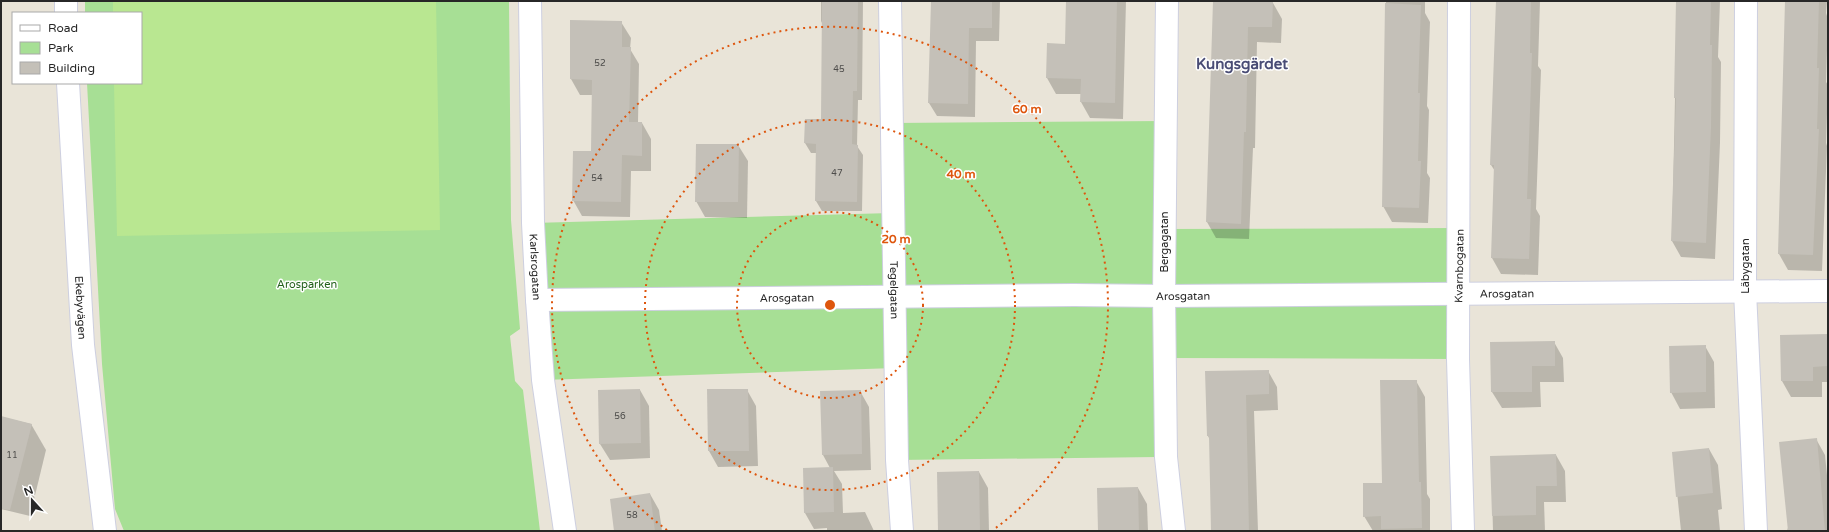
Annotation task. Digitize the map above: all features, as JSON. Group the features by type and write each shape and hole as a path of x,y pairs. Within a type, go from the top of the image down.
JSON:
{"street":[{"path":"66,1 66,12"},
{"name":"Karlsrogatan","path":"530,1 533,223 537,300 544,380 565,531"},
{"name":"Tegelgatan","path":"890,1 897,460 902,531"},
{"name":"Bergagatan","path":"1167,1 1164,296 1166,457 1174,531"},
{"name":"Kvarnbogatan","path":"1459,1 1458,294 1463,531"},
{"name":"Läbygatan","path":"1746,1 1745,292 1756,531"},
{"name":"Ekebyvägen","path":"68,84 83,345 105,531"},
{"name":"Arosgatan","path":"537,300 894,296 1164,296 1828,291"}],"green space":[{"name":"Arosparken","path":"85,1 509,1 511,220 520,329 510,336 515,381 523,390 540,531 124,531 115,509 102,364 87,84 142,84 142,12 85,12"},
{"path":"113,1 436,1 440,230 117,236 114,84 142,84 142,12 113,12"},
{"path":"1165,121 1162,229 1459,228 1458,359 1166,358 1157,457 897,460 895,368 543,380 533,223 892,213 892,123"}],"building":[{"path":"822,1 858,1 857,91 853,91 852,144 858,145 857,202 815,201 816,144 804,143 805,119 821,119"},
{"path":"931,1 992,1 992,28 969,28 968,104 928,103"},
{"path":"1066,1 1117,1 1115,103 1080,102 1081,79 1046,78 1047,43 1065,44"},
{"path":"1213,1 1273,2 1272,27 1248,27 1246,132 1244,132 1241,224 1206,222"},
{"path":"1496,1 1531,1 1530,53 1532,53 1527,199 1531,199 1529,259 1491,258 1494,165 1490,165"},
{"path":"1676,1 1711,1 1711,127 1706,243 1671,241 1676,98 1674,98"},
{"path":"1785,1 1819,1 1817,129 1819,129 1813,255 1778,254"},
{"path":"1385,3 1421,5 1418,93 1420,93 1418,161 1421,161 1419,208 1382,207"},
{"path":"570,20 622,21 622,47 631,47 629,122 642,122 642,156 622,155 621,202 572,201 573,151 591,151 592,80 570,79"},
{"path":"696,144 739,144 738,202 695,202"},
{"path":"1828,334 1828,366 1813,367 1813,381 1781,381 1780,335"},
{"path":"1555,341 1555,366 1532,366 1532,392 1491,392 1490,342"},
{"path":"1706,345 1706,392 1670,393 1669,346"},
{"path":"1269,370 1269,394 1246,395 1249,531 1211,531 1209,436 1207,436 1205,371"},
{"path":"1380,380 1417,380 1419,482 1421,482 1422,528 1381,529 1381,516 1363,517 1363,483 1382,483"},
{"path":"640,389 641,443 599,444 598,390"},
{"path":"707,389 748,389 749,451 708,451"},
{"path":"861,390 862,454 822,455 820,391"},
{"path":"1,416 32,424 10,510 1,509"},
{"path":"1817,438 1825,531 1788,531 1779,442"},
{"path":"1709,448 1713,493 1676,497 1672,452"},
{"path":"1556,454 1557,486 1536,486 1536,515 1492,516 1490,456"},
{"path":"833,467 834,512 804,513 803,468"},
{"path":"979,471 980,531 938,531 937,472"},
{"path":"1138,487 1139,531 1098,531 1097,488"},
{"path":"650,493 655,531 614,531 610,499"}],"district":[{"name":"Kungsgärdet","path":"1242,64"}]}
